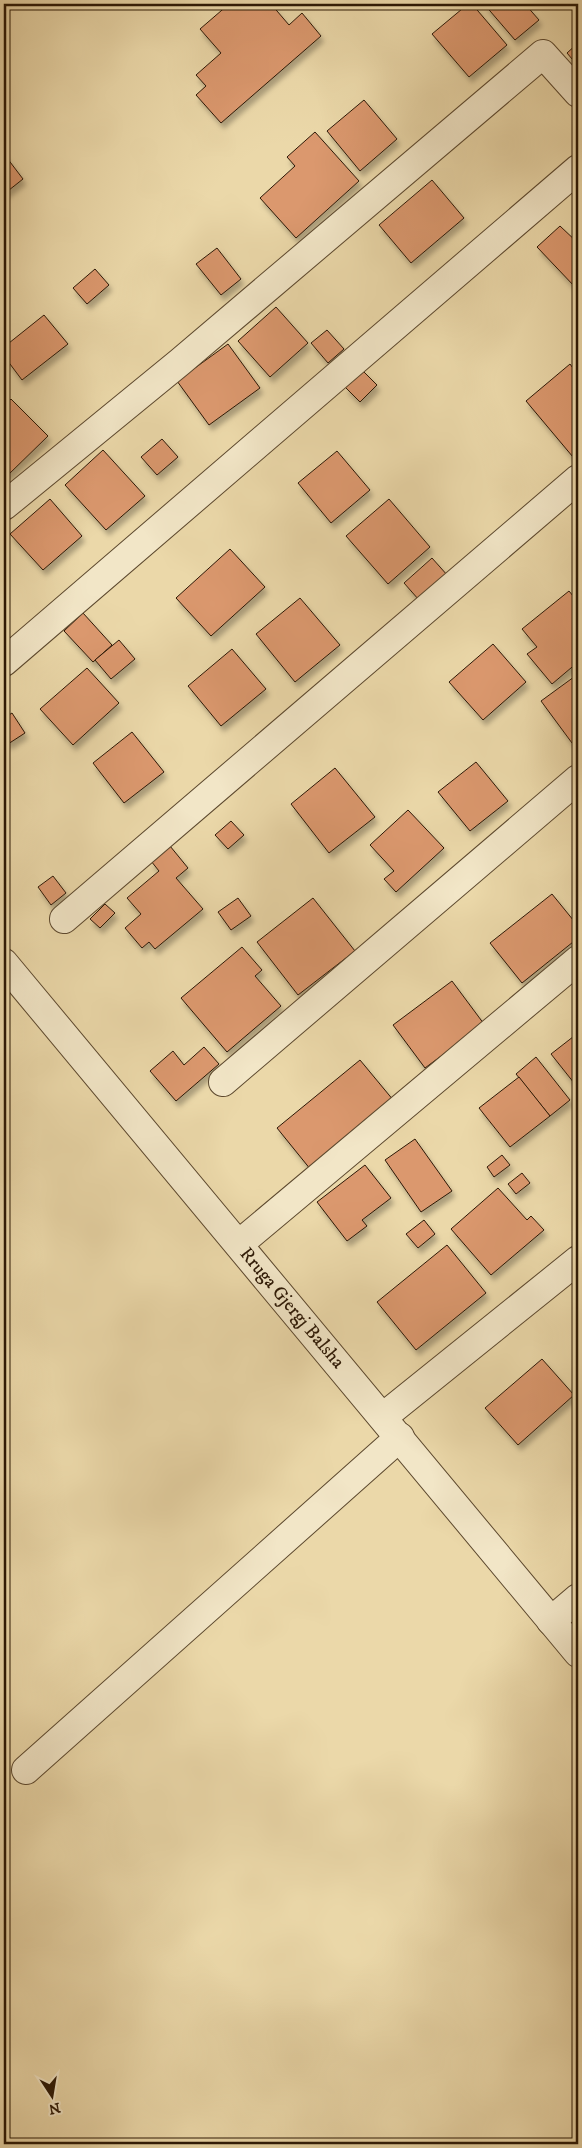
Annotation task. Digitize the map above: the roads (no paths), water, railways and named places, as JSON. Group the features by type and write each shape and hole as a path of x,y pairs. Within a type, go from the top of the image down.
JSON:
{"street":[{"path":"4,506 180,362 543,54 578,93"},
{"path":"4,662 578,168"},
{"path":"64,919 578,479"},
{"path":"223,1082 578,779"},
{"path":"239,1244 578,960"},
{"name":"Rruga Gjergj Balsha","path":"4,963 392,1427 578,1653"},
{"path":"26,1770 392,1427 578,1260"},
{"path":"551,1621 578,1598"}]}
